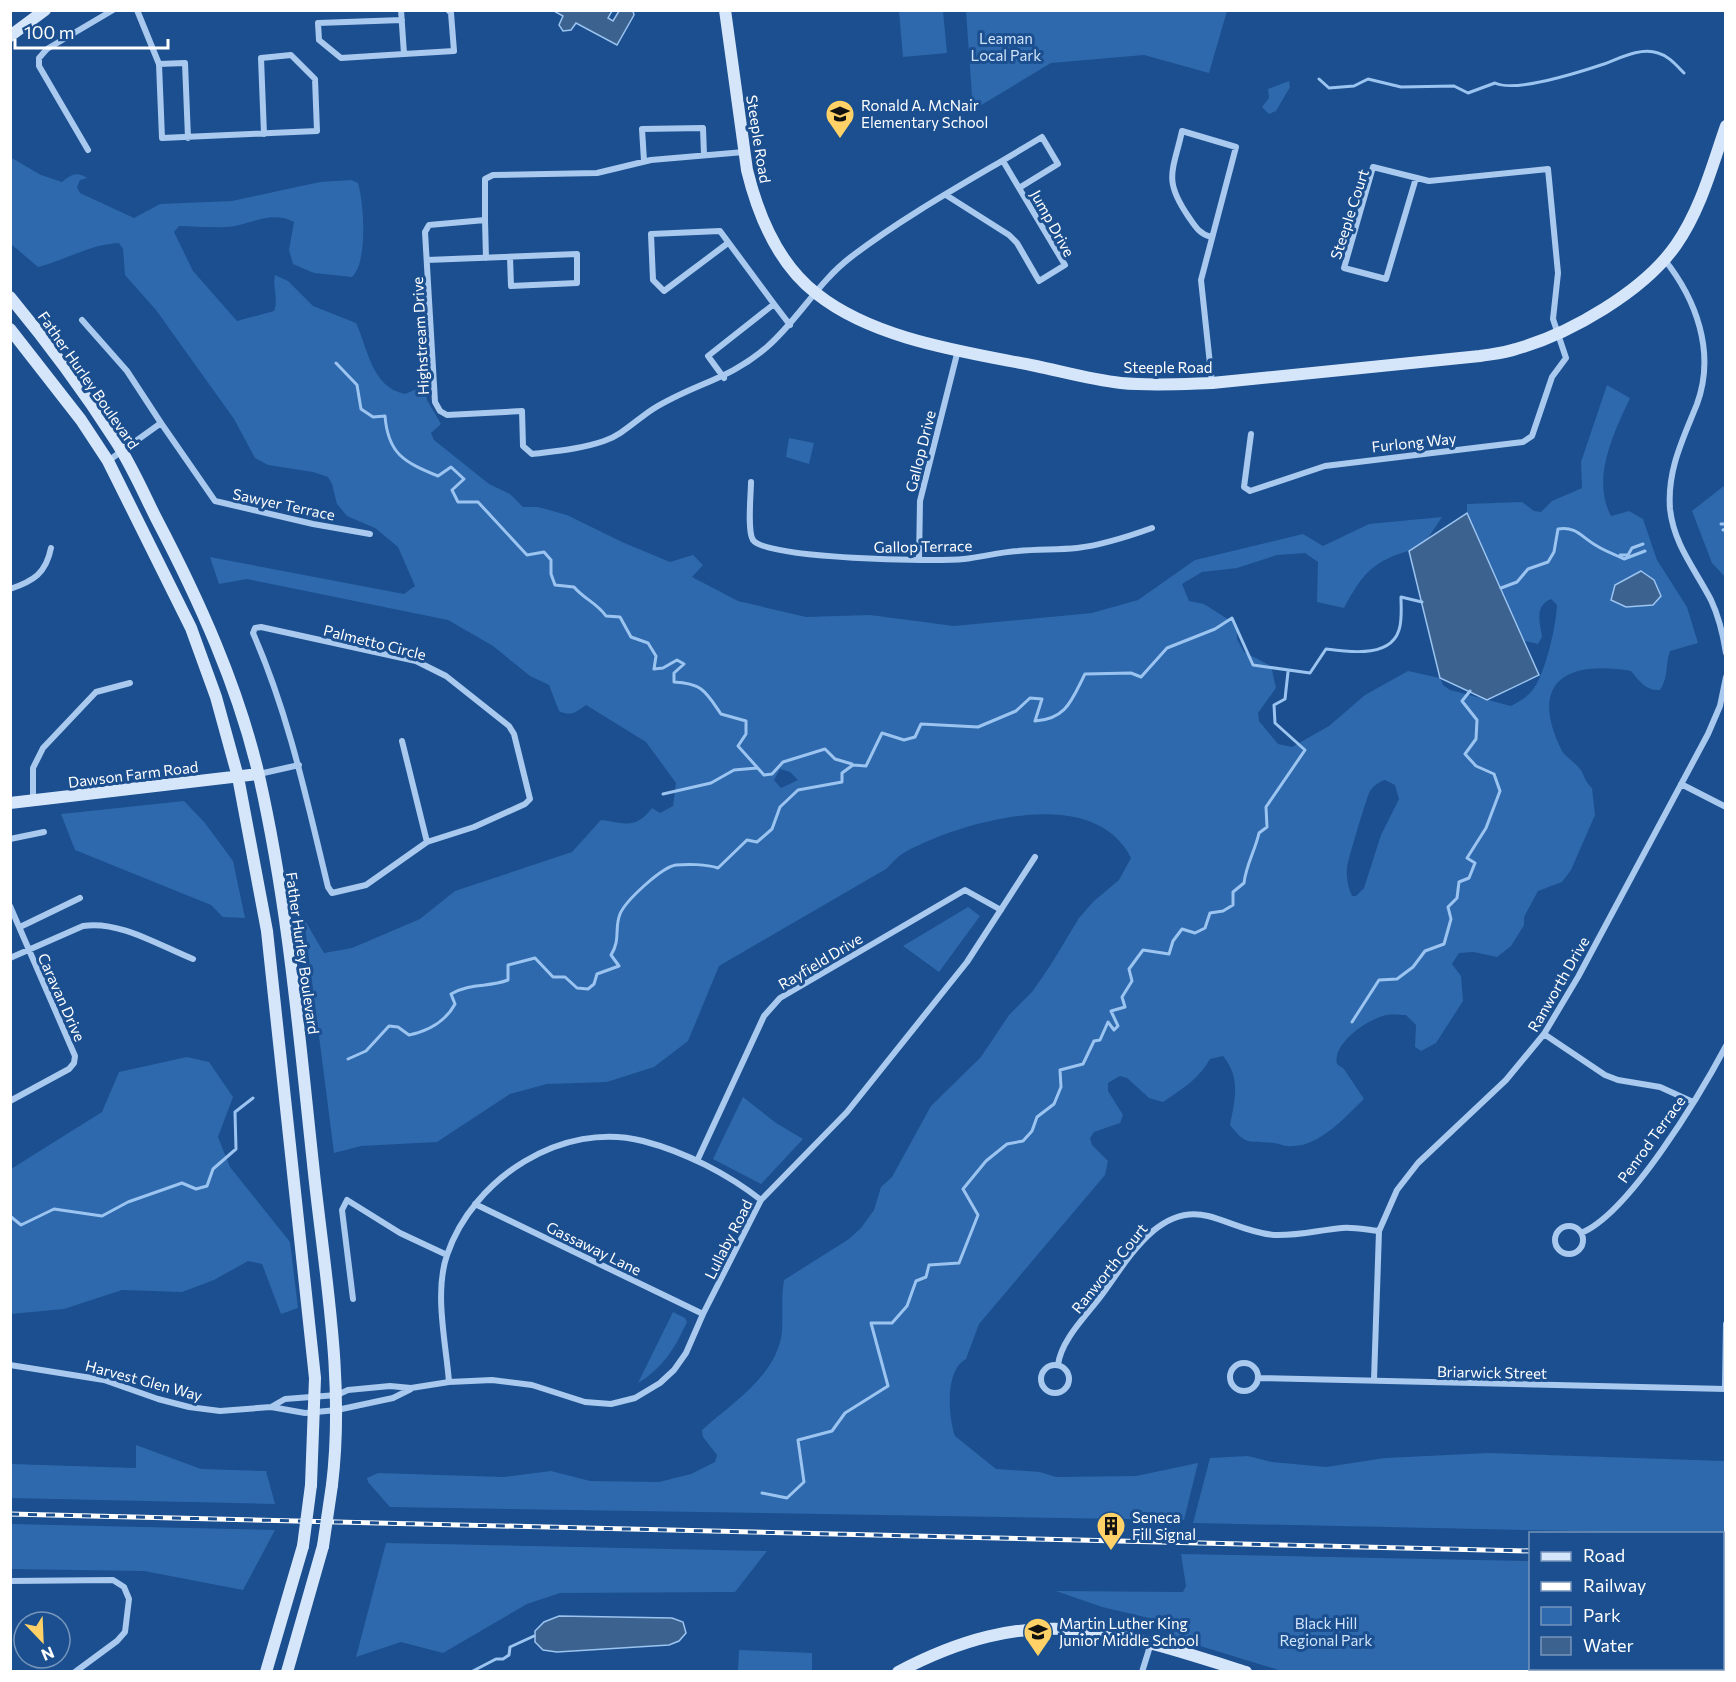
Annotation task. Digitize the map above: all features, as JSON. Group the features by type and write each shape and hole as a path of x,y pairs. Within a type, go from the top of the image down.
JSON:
{"main road":[{"path":"10,36 45,10"},
{"name":"Steeple Road","path":"725,10 744,152 753,194 771,237 791,267 816,294 872,326 958,350 1119,383 1168,385 1212,383 1480,356 1516,350 1559,333 1608,306 1647,275 1676,245 1698,207 1725,126"},
{"name":"Father Hurley Boulevard","path":"10,297 42,336 121,450 174,552 213,636 232,684 258,774 287,925 331,1322 337,1410 332,1485 323,1546 287,1671"},
{"name":"Father Hurley Boulevard","path":"10,329 81,420 108,461 191,628 216,697 238,777 267,931 316,1397 311,1485 303,1546 266,1671"},
{"name":"Dawson Farm Road","path":"10,803 258,774"},
{"path":"898,1671 934,1653 983,1637 1027,1629 1077,1628 1151,1642 1246,1671"}],"street":[{"path":"88,150 39,66 39,58 47,49 113,10"},
{"path":"137,10 159,64 162,138 188,138 264,134 317,131 315,79 291,56 261,58 264,134"},
{"path":"401,10 404,54"},
{"path":"402,20 318,23 320,40 341,58 454,51 452,13 448,10"},
{"path":"159,64 185,63 188,138"},
{"path":"645,161 642,129 702,128 704,155"},
{"path":"1211,237 1201,234 1173,191 1171,177 1182,131 1236,147 1211,237 1202,280 1212,383"},
{"name":"Jump Drive","path":"816,294 831,275 850,258 946,195 1042,137 1058,164 1019,188 1065,265 1039,281 1017,243 1009,235 946,195"},
{"path":"486,258 483,186 485,179 493,176 597,173 645,161 744,152"},
{"path":"1002,161 1019,188"},
{"name":"Steeple Court","path":"1416,178 1386,279 1344,267 1373,167 1429,181 1548,169 1558,273 1552,319 1559,333"},
{"name":"Highstream Drive","path":"485,220 434,222 425,232 435,402 440,411 447,415 522,411 523,446 532,454 604,441 670,400 724,378 748,363 790,325 816,294"},
{"path":"728,243 664,291 653,280 651,234 720,231 790,325"},
{"path":"427,260 577,254 577,283 511,286 510,257"},
{"path":"1663,258 1678,277 1695,310 1704,357 1699,397 1677,450 1673,468 1670,508 1682,552 1718,616 1725,653"},
{"path":"724,378 708,356 774,304"},
{"name":"Sawyer Terrace","path":"82,320 127,371 160,423 215,501 314,524 370,534"},
{"name":"Furlong Way","path":"1251,434 1244,487 1250,491 1325,466 1528,440 1552,377 1566,358 1559,333"},
{"name":"Gallop Drive","path":"919,560 920,501 958,350"},
{"path":"108,461 160,423"},
{"name":"Gallop Terrace","path":"751,482 751,533 754,541 761,546 810,554 919,560 964,559 1016,551 1075,548 1110,543 1152,528"},
{"path":"10,589 41,574 48,565 51,548"},
{"name":"Palmetto Circle","path":"261,627 416,661 446,676 509,726 514,734 530,799 525,804 474,827 427,843 366,885 332,893 328,887 299,765 274,682 253,633 255,628 261,627"},
{"name":"Ranworth Drive","path":"1374,1380 1379,1231 1389,1204 1407,1175 1506,1080 1544,1034 1717,714 1725,677"},
{"path":"33,801 33,768 43,748 96,692 130,683"},
{"path":"402,741 427,843"},
{"path":"258,774 299,765"},
{"path":"1681,784 1725,807"},
{"path":"10,839 44,832"},
{"name":"Lullaby Road","path":"336,1395 348,1390 390,1386 411,1388 449,1382 492,1380 532,1385 585,1402 611,1404 635,1398 660,1383 674,1370 686,1353 703,1314 761,1200 847,1112 967,962 1035,857"},
{"name":"Rayfield Drive","path":"697,1161 764,1017 780,998 965,890 1000,910"},
{"path":"20,927 80,898"},
{"name":"Caravan Drive","path":"10,906 27,950 75,1056 74,1063 69,1069 10,1101"},
{"path":"10,958 83,926 105,925 192,959"},
{"path":"1544,1034 1605,1075 1618,1080 1660,1087 1693,1102"},
{"name":"Penrod Terrace","path":"1581,1233 1597,1225 1627,1194 1670,1138 1725,1046"},
{"path":"449,1382 442,1290 447,1255 475,1204 499,1179 526,1160 559,1145 586,1140 642,1141 697,1161 742,1185 761,1200"},
{"path":"353,1299 342,1210 348,1200 400,1233 447,1255"},
{"name":"Gassaway Lane","path":"475,1204 703,1314"},
{"name":"Ranworth Court","path":"1058,1365 1062,1350 1074,1332 1144,1240 1167,1222 1180,1217 1204,1215 1266,1234 1290,1235 1345,1228 1379,1231"},
{"path":"1564,1227 1574,1227 1581,1233 1583,1242 1574,1253 1562,1252 1556,1245 1557,1233 1564,1227"},
{"path":"1725,1324 1725,1389"},
{"path":"1245,1363 1254,1367 1258,1378 1254,1388 1245,1392 1237,1389 1230,1378 1236,1366 1245,1363"},
{"name":"Harvest Glen Way","path":"10,1365 104,1380 189,1407 219,1411 271,1407 316,1412 337,1410"},
{"path":"1058,1365 1067,1372 1069,1382 1064,1389 1052,1393 1042,1384 1041,1376 1046,1368 1058,1365"},
{"name":"Briarwick Street","path":"1258,1378 1725,1389"},
{"name":"Lullaby Road","path":"337,1410 393,1398 411,1388"},
{"name":"Harvest Glen Way","path":"271,1407 285,1400 336,1395"},
{"path":"10,1581 113,1580 124,1587 129,1599 125,1632 117,1641 75,1671"},
{"path":"1142,1671 1151,1642"}],"green space":[{"name":"Leaman Local Park","path":"966,10 1227,11 1209,73 1144,55 1051,63 973,110"},
{"path":"899,11 943,11 947,53 903,57"},
{"path":"1289,81 1290,87 1276,111 1269,114 1262,107 1269,98 1268,89"},
{"path":"10,157 41,175 62,182 74,175 83,176 87,178 80,180 77,187 80,193 134,218 160,204 232,201 320,182 351,180 358,183 362,204 363,246 361,259 352,277 314,273 293,264 289,250 294,222 279,217 264,218 228,227 179,226 174,232 193,271 237,321 274,311 275,275 288,281 313,306 356,323 372,365 385,383 405,394 424,386 427,400 441,424 431,433 434,440 489,484 510,494 523,507 538,507 567,515 670,562 693,555 703,565 692,577 738,601 806,617 870,615 954,626 1092,613 1138,600 1195,560 1303,534 1323,546 1369,524 1442,517 1422,547 1383,561 1366,574 1344,608 1317,602 1318,562 1305,553 1277,555 1237,568 1202,572 1182,584 1189,601 1204,604 1237,625 1237,639 1244,652 1271,666 1276,688 1258,713 1259,721 1278,744 1292,747 1329,726 1365,695 1408,671 1440,678 1443,685 1450,690 1511,706 1532,691 1546,660 1557,605 1551,599 1540,610 1539,621 1542,637 1538,644 1525,641 1520,636 1477,534 1467,521 1467,504 1522,502 1534,511 1541,512 1552,501 1582,488 1581,462 1607,385 1630,398 1607,456 1603,486 1605,501 1611,516 1629,511 1643,519 1657,560 1687,607 1698,643 1670,651 1665,680 1660,690 1647,687 1631,671 1609,668 1572,673 1560,680 1552,692 1549,707 1552,726 1561,749 1580,769 1592,788 1595,815 1571,870 1562,882 1538,891 1524,917 1524,925 1511,946 1497,957 1474,952 1459,953 1452,964 1461,976 1463,1001 1436,1043 1421,1051 1415,1047 1416,1025 1406,1015 1379,1017 1362,1026 1346,1040 1337,1056 1337,1064 1344,1069 1364,1099 1330,1131 1309,1143 1298,1146 1245,1140 1230,1125 1235,1089 1232,1072 1223,1056 1210,1059 1195,1078 1163,1102 1149,1098 1127,1078 1120,1076 1108,1083 1108,1091 1123,1115 1120,1123 1094,1132 1090,1138 1092,1145 1108,1161 1105,1175 979,1324 966,1359 954,1373 950,1394 951,1417 955,1436 996,1469 1040,1472 1056,1477 1136,1476 1198,1463 1184,1520 390,1507 367,1478 378,1473 503,1477 551,1471 590,1481 659,1482 691,1474 715,1462 717,1455 703,1437 702,1430 752,1387 772,1361 779,1347 782,1331 784,1280 849,1239 861,1228 874,1210 881,1187 892,1177 931,1106 981,1057 1009,1015 1032,992 1079,918 1094,901 1119,880 1131,858 1113,835 1088,821 1059,815 1026,815 993,820 931,840 904,853 886,869 719,966 688,1041 654,1067 607,1082 547,1084 510,1094 437,1142 361,1146 334,1153 304,919 324,953 352,948 420,919 455,891 572,852 601,820 630,823 640,820 652,808 660,813 673,806 676,783 646,742 586,705 570,714 559,711 549,685 530,676 493,646 448,620 247,579 219,584 210,557 404,594 415,586 398,547 375,528 347,516 337,504 328,477 313,472 268,465 255,458 234,419 156,310 125,275 123,249 119,243 98,246 38,267 11,244","holes":["780,769 790,772 798,780 781,788 774,780","1385,780 1395,785 1399,799 1381,835 1364,888 1356,896 1352,896 1347,872 1354,841 1370,791"]},
{"path":"789,438 814,443 809,464 786,457"},
{"path":"1725,485 1725,577 1712,563 1692,511"},
{"path":"184,801 205,823 233,861 245,918 223,917 211,905 75,850 61,814"},
{"path":"968,907 980,916 939,972 903,946"},
{"path":"187,1057 209,1062 233,1097 218,1137 230,1167 290,1242 298,1308 281,1314 262,1264 248,1261 214,1280 182,1292 122,1290 64,1309 11,1314 11,1169 102,1112 119,1072"},
{"path":"743,1097 776,1123 803,1139 761,1184 713,1159"},
{"path":"673,1312 685,1318 687,1322 673,1349 661,1364 638,1383"},
{"path":"136,1445 201,1469 266,1471 275,1504 11,1498 11,1464 136,1468"},
{"path":"1489,1453 1725,1461 1725,1536 1724,1532 1193,1523 1210,1458 1248,1456 1272,1462 1326,1467 1385,1458"},
{"path":"11,1524 275,1530 243,1590 144,1571 11,1569"},
{"path":"386,1543 767,1551 735,1592 560,1593 527,1604 443,1653 401,1642 356,1657"},
{"name":"Black Hill Regional Park","path":"1181,1554 1529,1561 1529,1670 1724,1670 1725,1567 1725,1671 1282,1671 1174,1638 1175,1624 1102,1607 1056,1591 1183,1592 1186,1586"},
{"path":"739,1650 812,1653 812,1671 738,1671"}],"water":[{"path":"554,11 612,11 608,18 613,21 619,11 633,11 634,15 617,45 576,23 571,30 563,31 559,25 563,16"},
{"path":"1467,513 1539,675 1487,700 1440,678 1409,551"},
{"path":"1641,571 1654,580 1661,596 1653,605 1626,607 1611,600 1615,585"},
{"path":"559,1616 672,1618 683,1622 686,1633 679,1641 669,1645 557,1652 543,1650 535,1642 535,1631 544,1622"}],"waterway":[{"path":"1319,79 1329,88 1354,86 1368,79 1401,87 1454,86 1468,93 1495,83 1518,85 1565,76 1645,51 1666,56 1684,73"},
{"path":"336,363 357,385 361,409 373,417 385,416 390,439 400,455 416,466 438,476 451,467 464,479 452,490 458,502 478,502 527,555 544,552 551,560 551,574 555,585 574,587 606,616 620,617 631,637 648,643 656,656 654,669 663,668 677,660 684,664 674,673 674,682 697,687 707,694 721,714 746,721 746,734 738,746 764,775 772,774 783,762 825,749 835,759 852,764"},
{"path":"1721,524 1726,524"},
{"path":"1501,588 1517,582 1528,569 1548,562 1554,552 1558,529 1575,531 1600,548 1624,559 1645,551"},
{"path":"1620,555 1628,555 1632,548 1643,544"},
{"path":"348,1059 366,1051 389,1026 398,1027 409,1035 436,1024 455,1004 451,994 466,988 508,980 508,965 535,958 553,977 565,977 577,988 588,989 594,984 597,974 619,966 611,955 616,944 620,914 645,885 676,865 691,864 718,868 747,840 757,842 772,829 780,807 798,790 842,782 842,773 853,765 866,766 882,733 904,740 915,737 921,724 978,727 1016,711 1030,698 1042,699 1035,721 1046,719 1061,712 1067,706 1085,674 1131,673 1141,677 1167,648 1215,629 1232,618 1253,665 1310,673 1326,649 1358,652 1380,649 1389,644 1396,637 1400,626 1401,597 1422,602"},
{"path":"762,1493 787,1498 804,1482 798,1440 832,1431 845,1413 888,1386 871,1323 892,1323 907,1306 916,1281 926,1277 929,1265 959,1263 978,1215 963,1189 986,1161 1007,1144 1023,1141 1032,1131 1037,1117 1054,1104 1061,1087 1060,1070 1083,1064 1094,1041 1100,1040 1108,1022 1114,1030 1118,1026 1111,1011 1125,1007 1122,997 1132,981 1129,969 1143,950 1169,954 1173,941 1182,929 1195,933 1205,928 1210,913 1223,911 1233,905 1233,892 1244,883 1259,833 1267,827 1266,807 1305,750 1275,723 1274,705 1285,699 1288,672"},
{"path":"1352,1022 1379,980 1397,979 1413,967 1425,951 1444,944 1451,919 1448,907 1457,898 1459,882 1469,878 1475,863 1467,858 1486,828 1500,791 1494,774 1476,766 1465,754 1476,739 1477,720 1462,701 1470,691"},
{"path":"663,794 711,783 734,770 757,768"},
{"path":"10,1216 21,1225 54,1209 102,1216 128,1202 182,1183 196,1189 207,1186 213,1169 236,1149 235,1112 253,1098"},
{"path":"471,1672 496,1659 503,1659 509,1655 510,1647 534,1636"}],"railway":[{"path":"10,1514 1529,1551"}],"place":[{"name":"Ronald A. McNair Elementary School","path":"840,140"},
{"name":"Seneca Fill Signal","path":"1111,1552"},
{"name":"Martin Luther King Junior Middle School","path":"1038,1658"}]}
